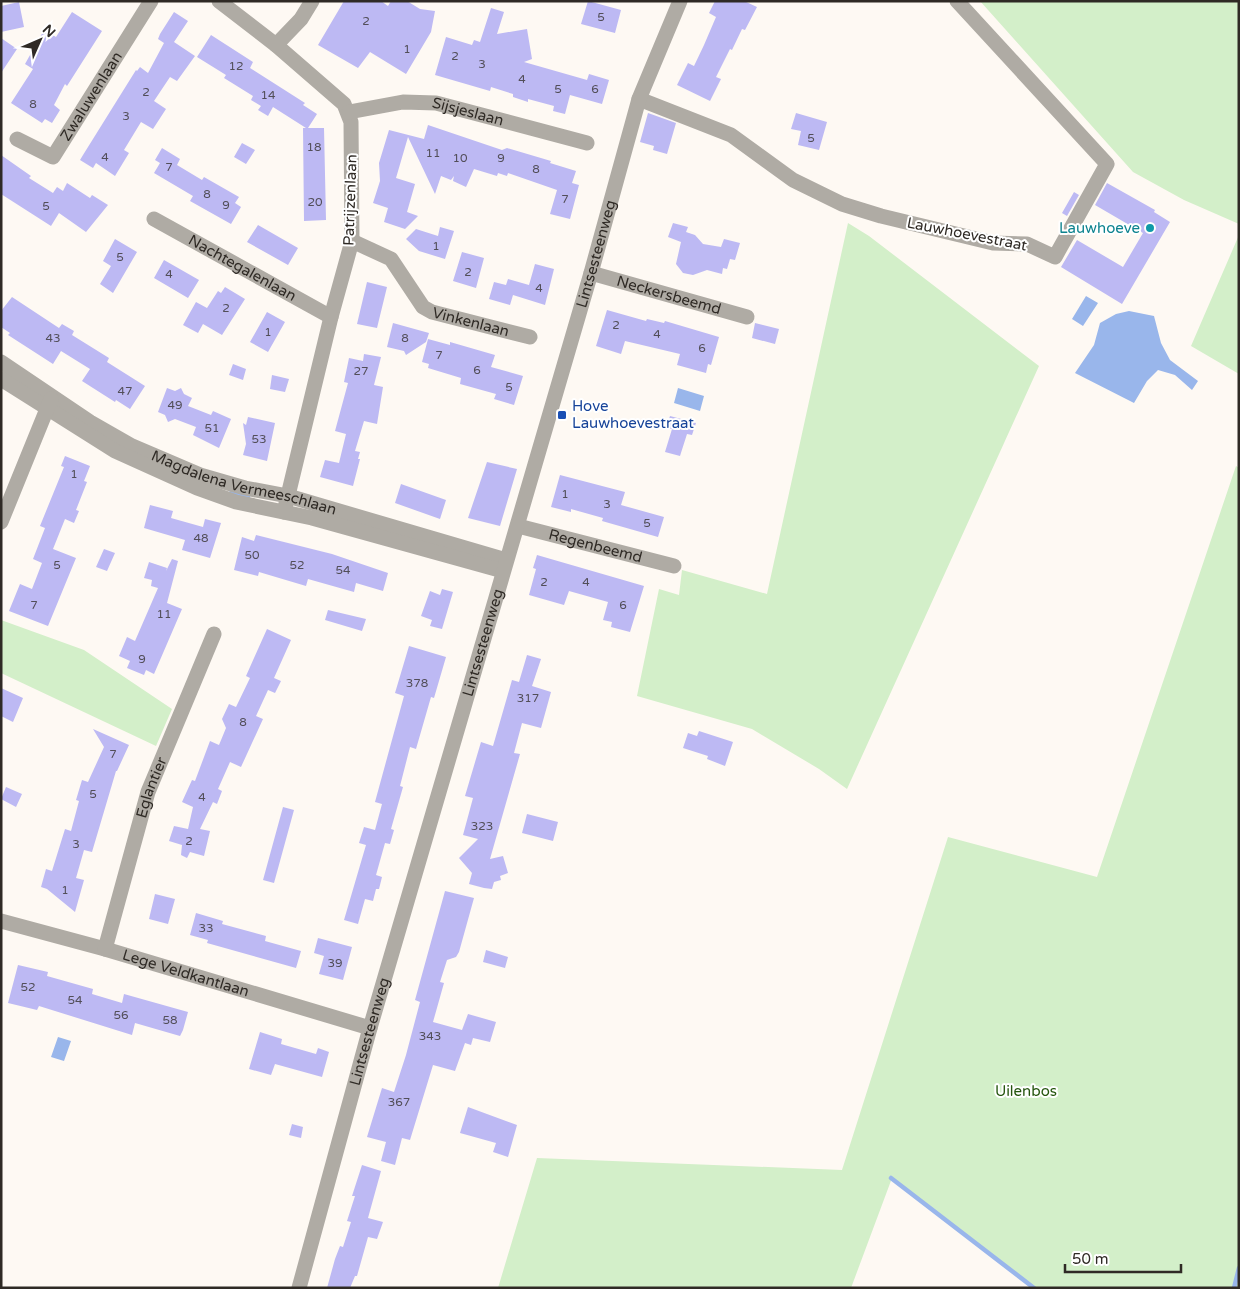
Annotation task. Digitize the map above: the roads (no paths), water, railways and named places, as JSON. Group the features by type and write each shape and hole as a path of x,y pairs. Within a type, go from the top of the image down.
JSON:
{"street":[{"name":"Zwaluwenlaan","path":"17,139 53,157 151,1"},
{"path":"219,1 276,45 344,104 349,112"},
{"path":"276,45 301,19 312,1"},
{"name":"Lintsesteenweg","path":"299,1288 370,1028 518,526 639,99 680,1"},
{"name":"Lauwhoevestraat","path":"639,99 731,134 794,180 842,204 881,216 993,242 1027,244 1054,257 1107,164 957,1"},
{"name":"Sijsjeslaan","path":"349,112 402,102 436,103 586,143"},
{"name":"Patrijzenlaan","path":"284,512 331,317 352,241 351,122 349,112"},
{"name":"Nachtegalenlaan","path":"154,219 331,317"},
{"name":"Vinkenlaan","path":"352,241 391,258 423,307 432,312 530,337"},
{"name":"Neckersbeemd","path":"591,273 747,318"},
{"name":"Magdalena Vermeeschlaan","path":"1,362 115,451 197,488 236,502 505,566"},
{"name":"Magdalena Vermeeschlaan","path":"1,379 50,401 132,446 200,475 245,488 288,496 505,566"},
{"path":"1,522 50,401"},
{"name":"Regenbeemd","path":"518,526 674,566"},
{"name":"Eglantier","path":"105,949 148,792 214,634"},
{"name":"Lege Veldkantlaan","path":"1,921 105,949 370,1028"}],"water":[{"path":"1086,296 1098,303 1083,326 1072,319"},
{"path":"1129,311 1154,316 1161,343 1170,360 1198,381 1192,390 1175,375 1158,370 1147,381 1134,403 1075,373 1094,345 1100,323 1116,314"},
{"path":"678,388 704,396 700,411 674,403"},
{"path":"58,1037 71,1041 64,1061 51,1057"}],"waterway":[{"path":"231,493 248,497"},
{"path":"891,1178 1034,1288"},
{"path":"1234,1288 1239,1268"}],"place":[{"name":"Lauwhoeve","path":"1150,228"},
{"name":"Hove Lauwhoevestraat","path":"562,415"}],"park label":[{"name":"Uilenbos","path":"1026,1091"}]}
